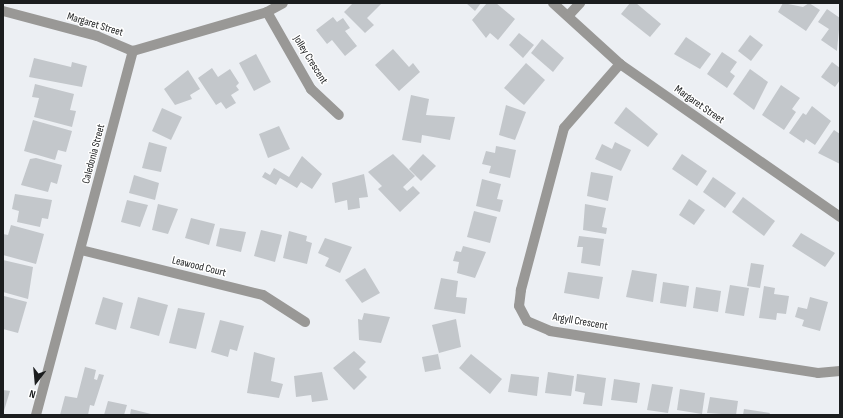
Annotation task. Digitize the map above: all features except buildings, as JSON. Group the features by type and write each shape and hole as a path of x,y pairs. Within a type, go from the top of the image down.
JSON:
{"street":[{"path":"133,51 267,12 283,3"},
{"name":"Margaret Street","path":"553,3 620,64 840,217"},
{"path":"568,16 580,3"},
{"name":"Margaret Street","path":"3,11 97,36 133,51"},
{"name":"Jolley Crescent","path":"267,12 311,89 340,114"},
{"name":"Caledonia Street","path":"36,415 133,51"},
{"name":"Argyll Crescent","path":"620,64 564,128 521,290 519,306 527,321 550,330 818,373 840,371"},
{"name":"Leawood Court","path":"81,250 263,296 305,322"}]}
